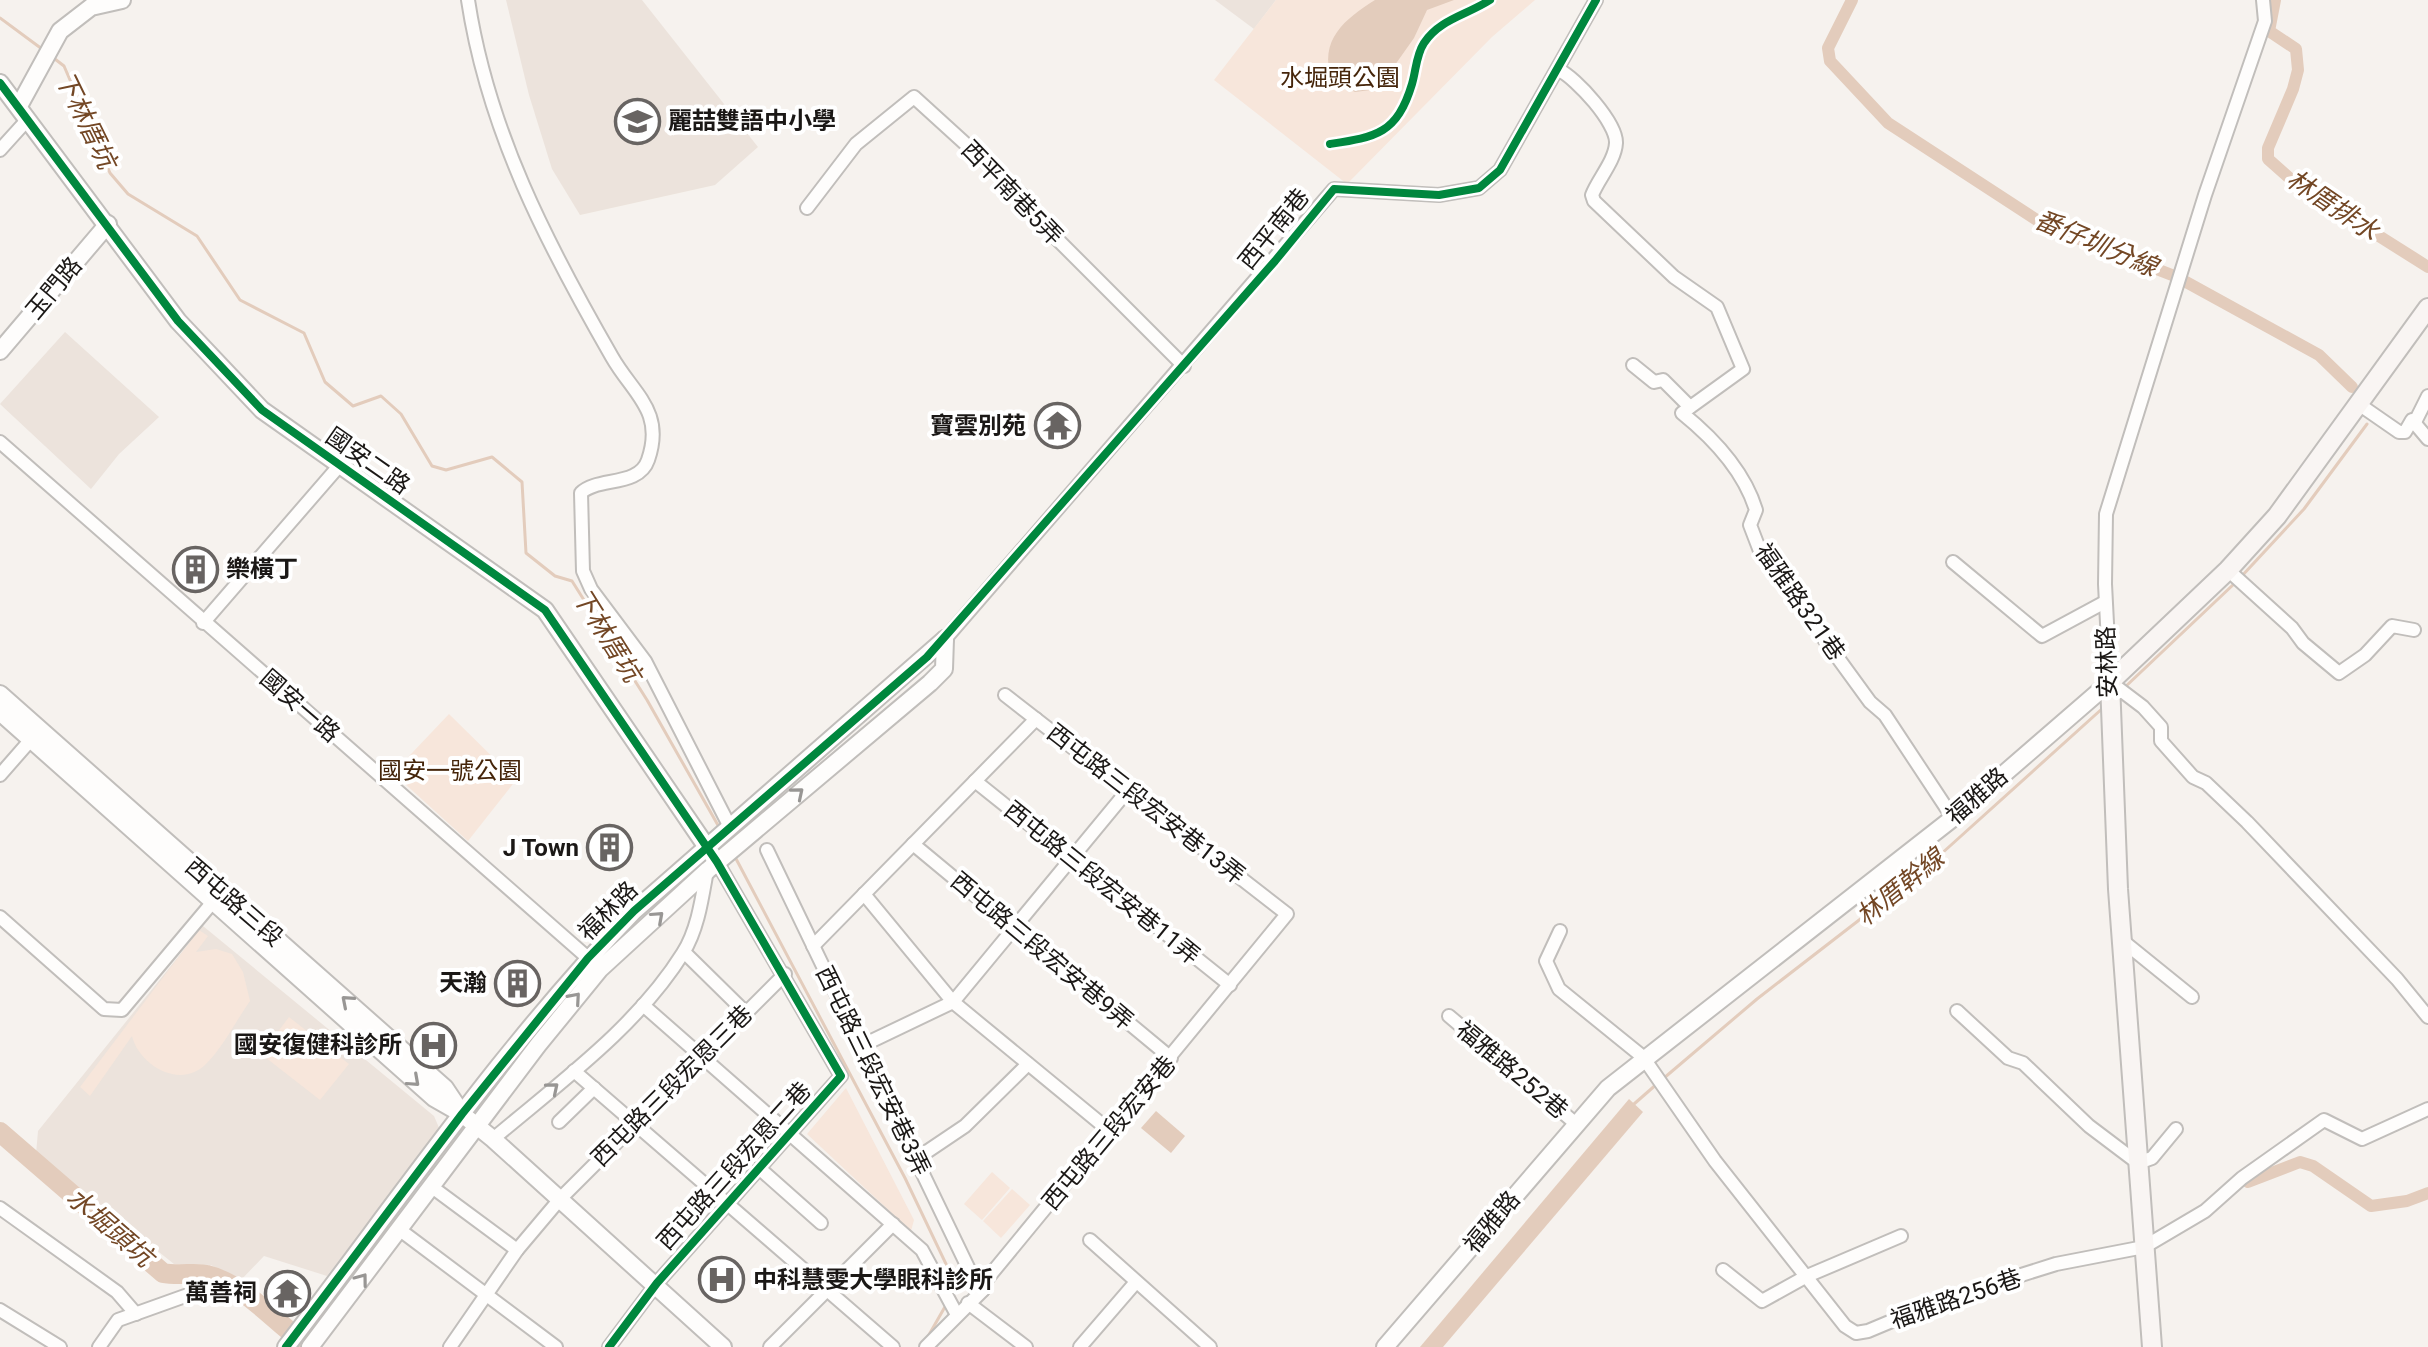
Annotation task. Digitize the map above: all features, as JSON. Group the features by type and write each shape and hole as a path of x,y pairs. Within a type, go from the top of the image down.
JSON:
{"main road":[{"name":"福雅路","path":"2114,694 2231,572 2277,516 2428,308"},
{"name":"安林路","path":"2114,694 2124,942 2152,1347"}],"street":[{"path":"0,150 24,112 47,53 60,31 91,7 122,0"},
{"path":"468,0 489,100 529,202 618,368 648,406 652,422 648,461 641,471 621,480 588,486 581,493 583,571 591,589 645,661 720,836"},
{"name":"西平南巷","path":"1004,574 1334,189 1439,195 1479,188 1500,170 1596,0"},
{"name":"安林路","path":"2114,694 2105,602 2106,514 2265,21 2263,0"},
{"path":"1559,70 1579,82 1615,133 1615,149 1595,186 1594,201 1665,270 1717,307 1743,369 1690,407 1663,380 1654,382 1633,365"},
{"name":"國安二路","path":"0,83 178,321 219,368 262,410 545,610 720,836 723,857"},
{"name":"西平南巷5弄","path":"807,208 856,144 914,97 1025,198 1041,223 1184,366"},
{"name":"玉門路","path":"0,351 108,224"},
{"path":"2415,422 2428,396"},
{"path":"2360,405 2399,432 2405,432 2412,420 2415,422"},
{"name":"福雅路321巷","path":"1690,407 1682,413 1702,429 1749,490 1756,510 1750,525 1760,551 1870,702 1885,715 1953,818"},
{"path":"2415,422 2428,439"},
{"name":"國安一路","path":"0,442 594,964"},
{"path":"203,623 339,466"},
{"path":"1953,562 2042,636 2105,602"},
{"path":"2231,572 2292,628 2303,643 2339,673 2365,655 2392,626 2414,630"},
{"name":"福林路","path":"316,1345 634,911 945,639 1004,574"},
{"name":"福林路","path":"291,1340 462,1114 594,964 930,683 944,669 945,639"},
{"name":"西屯路三段","path":"0,694 35,734 217,896 434,1098 462,1114 493,1139 657,1283 723,1347"},
{"path":"2114,694 2143,707 2161,727 2161,741 2193,777 2206,783 2247,822 2428,1017"},
{"name":"福雅路","path":"1385,1347 1575,1123 1643,1057 2114,694"},
{"name":"西屯路三段宏安巷13弄","path":"1005,695 1287,914"},
{"name":"西屯路三段","path":"0,712 35,734"},
{"path":"813,946 1036,719"},
{"path":"0,775 35,734"},
{"name":"西屯路三段宏安巷11弄","path":"975,781 1230,985"},
{"path":"861,1046 953,1002 1128,790"},
{"name":"西屯路三段宏安巷9弄","path":"913,844 1171,1058"},
{"name":"西屯路三段宏安巷3弄","path":"767,850 975,1282 983,1290"},
{"path":"493,1139 574,1071 643,1005 684,952 723,857"},
{"path":"723,857 785,974"},
{"path":"864,894 953,1002 1111,1132"},
{"path":"0,917 104,1009 114,1011 122,1010 217,896"},
{"name":"西屯路三段宏安巷","path":"926,1347 956,1313 983,1290 987,1279 1111,1132 1287,914"},
{"name":"福雅路256巷","path":"1560,931 1546,961 1553,981 1643,1057 1715,1161 1845,1326 1856,1333 1868,1331 1942,1300 2056,1264 2144,1247 2205,1211 2242,1178 2324,1120 2362,1139 2428,1109"},
{"path":"2124,942 2192,997"},
{"path":"684,952 746,1013"},
{"name":"西屯路三段宏恩三巷","path":"450,1347 517,1250 560,1199 785,974"},
{"name":"西屯路三段宏恩二巷","path":"609,1347 657,1283 841,1076 785,974"},
{"path":"643,1005 922,1250 956,1313"},
{"path":"1957,1011 2008,1058 2023,1063 2089,1126 2138,1163 2152,1158 2176,1129"},
{"name":"福雅路252巷","path":"1449,1016 1575,1123"},
{"path":"916,1159 965,1126 1028,1064"},
{"path":"574,1071 893,1347"},
{"path":"559,1122 594,1088"},
{"path":"759,1168 821,1223"},
{"path":"432,1187 517,1250"},
{"path":"0,1208 117,1292 136,1314"},
{"path":"770,1347 893,1224"},
{"path":"400,1230 556,1347"},
{"path":"1723,1270 1762,1301 1807,1276 1901,1236"},
{"path":"1090,1240 1210,1347"},
{"path":"1080,1347 1136,1282"},
{"path":"99,1347 118,1320 199,1291"},
{"path":"968,1303 1026,1347"},
{"path":"0,1310 60,1347"},
{"path":"291,1340 316,1345"}],"shaded area":[{"name":"麗喆雙語中小學","path":"506,0 642,0 758,147 715,185 580,215 552,169 529,95"},
{"path":"1215,0 1276,0 1254,29"},
{"path":"1375,0 1454,0 1427,10 1414,38 1378,89 1355,92 1332,80 1329,53 1337,32"},
{"path":"65,332 159,417 119,454 91,489 0,404"},
{"path":"203,926 434,1116 440,1130 327,1276 264,1256 240,1281 211,1265 174,1264 36,1154 38,1131"},
{"path":"1629,1099 1643,1112 1443,1347 1420,1347"},
{"path":"1156,1111 1185,1136 1171,1153 1141,1128"}],"green space":[{"name":"水堀頭公園","path":"1276,0 1535,0 1492,37 1347,184 1214,80"},
{"name":"國安一號公園","path":"449,714 516,780 468,841 393,773"},
{"path":"199,930 208,936 196,952 216,949 232,954 243,972 250,1001 229,1034 206,1064 184,1075 162,1071 152,1064 136,1047 132,1036 90,1096 80,1087"},
{"path":"289,1017 349,1064 320,1100 261,1054"},
{"path":"846,1088 914,1220 911,1231 807,1134"},
{"path":"992,1172 1010,1188 982,1220 964,1204"},
{"path":"1012,1189 1030,1205 1001,1238 983,1221"}],"waterway":[{"name":"番仔圳分線","path":"1852,0 1828,48 1830,61 1888,123 2046,226 2177,277 2319,355 2352,387"},
{"name":"林厝排水","path":"2275,0 2269,31 2296,49 2298,70 2268,148 2268,159 2295,183 2428,267"},
{"name":"下林厝坑","path":"0,18 42,49"},
{"name":"下林厝坑","path":"51,56 64,66 110,173 128,194 197,236 240,300 304,333 325,382 353,406 381,396 401,414 432,466 446,470 492,457 522,482 526,553 555,576 572,581 647,700 719,827"},
{"name":"林厝幹線","path":"2240,578 2304,509 2367,424"},
{"name":"林厝幹線","path":"2124,688 2235,583"},
{"name":"林厝幹線","path":"1664,1078 1757,999 1920,873 2104,707"},
{"name":"下林厝坑","path":"734,855 905,1178 957,1287 952,1295"},
{"name":"林厝幹線","path":"1634,1104 1658,1083"},
{"name":"水堀頭坑","path":"0,1132 163,1273 203,1274 222,1280 249,1297 311,1347"},
{"path":"2248,1182 2300,1162 2313,1166 2371,1206 2407,1201 2428,1193"},
{"name":"下林厝坑","path":"926,1340 946,1305"}],"cycle path":[{"path":"1330,144 1372,135 1392,123 1406,101 1419,53 1430,35 1490,0"},
{"path":"286,1347 462,1114 588,958 634,911 927,657 1275,261 1334,189 1439,195 1479,188 1500,170 1596,0"},
{"path":"0,83 178,321 262,410 545,610 717,862 841,1076 657,1283 609,1347"}],"place":[{"name":"麗喆雙語中小學","path":"637,121"},
{"name":"寶雲別苑","path":"1057,426"},
{"name":"樂橫丁","path":"195,569"},
{"name":"J Town","path":"610,848"},
{"name":"天瀚","path":"518,983"},
{"name":"國安復健科診所","path":"433,1045"},
{"name":"中科慧雯大學眼科診所","path":"722,1280"},
{"name":"萬善祠","path":"288,1293"}]}
